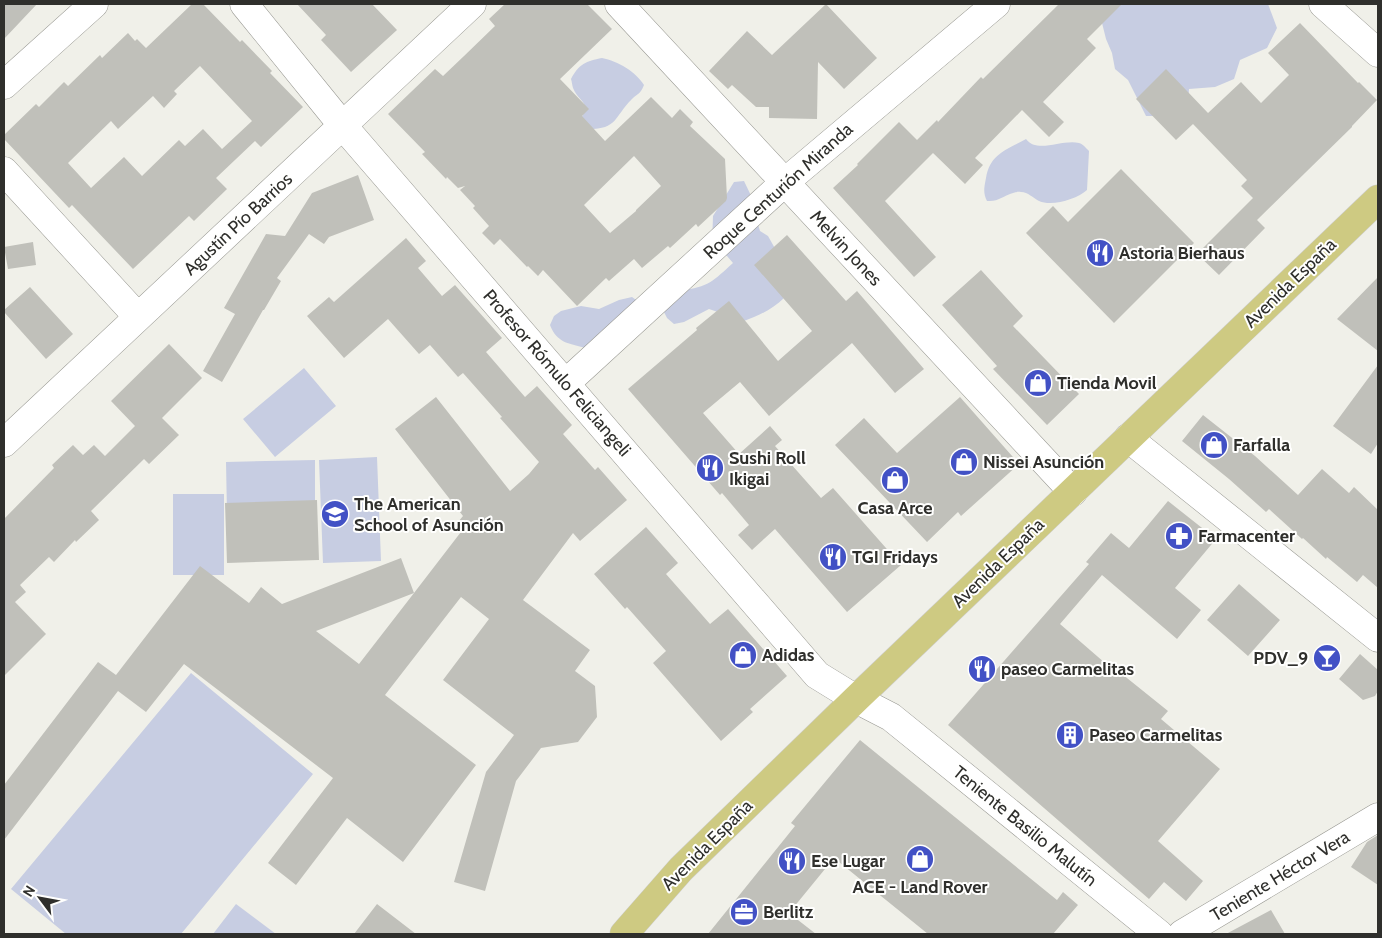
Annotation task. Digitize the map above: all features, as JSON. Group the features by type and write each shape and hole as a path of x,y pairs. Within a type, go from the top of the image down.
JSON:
{"main road":[{"name":"Avenida España","path":"624,934 681,869 1378,199"}],"street":[{"path":"4,84 94,4"},
{"name":"Profesor Rómulo Feliciangeli","path":"244,4 343,126 817,675 856,699 891,717"},
{"name":"Agustín Pío Barrios","path":"4,443 472,4"},
{"name":"Melvin Jones","path":"619,4 1073,492"},
{"name":"Roque Centurión Miranda","path":"566,383 785,182 996,4"},
{"path":"1323,4 1378,53"},
{"path":"4,171 138,317"},
{"path":"1128,438 1378,638"},
{"name":"Teniente Basilio Malutín","path":"891,717 1159,934"},
{"name":"Teniente Héctor Vera","path":"1182,934 1378,817"}],"shaded area":[{"path":"1116,4 1268,4 1277,28 1267,48 1240,60 1234,79 1215,87 1189,89 1188,103 1156,116 1146,116 1128,80 1115,69 1112,53 1106,39 1102,23"},
{"path":"602,58 626,68 641,80 644,85 614,122 596,129 585,129 579,121 585,106 573,88 571,79 584,64"},
{"path":"1026,139 1031,143 1043,146 1072,142 1083,145 1089,151 1087,190 1071,199 1057,203 1044,203 1024,192 987,201 984,188 991,163 1000,154"},
{"path":"744,181 755,204 760,231 768,236 777,252 784,298 765,312 744,321 709,309 684,322 674,324 667,318 663,310 681,290 698,287 710,282 733,263 712,245 713,216 734,182"},
{"path":"632,297 639,302 585,348 560,339 550,325 554,316 561,311 581,306 599,309 619,300"},
{"path":"304,368 336,406 275,457 243,419"},
{"path":"377,457 381,561 323,563 319,460"},
{"path":"315,460 315,512 227,514 226,462"},
{"path":"173,494 224,494 224,575 173,575"},
{"path":"191,673 313,774 181,934 66,934 11,889"},
{"path":"236,904 276,934 213,934"}],"building":[{"path":"4,4 37,4 4,39"},
{"path":"192,4 203,4 240,42 242,40 272,71 270,73 303,107 261,147 255,141 216,178 227,189 194,221 189,216 133,269 72,205 69,208 4,139 4,135 36,104 39,107 64,82 68,86 100,55 102,58 128,33 135,41 137,39 146,48","holes":["200,66 252,121 222,149 203,129 185,146 179,140 142,176 124,157 91,188 68,163 111,121 118,129 153,96 164,108 177,94 174,91"]},
{"path":"297,4 372,4 397,30 351,72 321,40 326,35"},
{"path":"505,4 587,4 612,29 560,79 589,109 582,116 605,141 651,97 672,118 680,109 693,122 690,126 725,159 726,201 698,227 696,224 670,248 668,246 642,268 634,259 609,281 606,278 577,306 543,270 538,276 500,239 494,245 482,233 489,226 473,208 475,206 460,190 465,186 458,188 447,177 446,179 422,154 425,152 388,114 435,69 443,76 495,26 489,19","holes":["634,156 661,186 610,233 584,205"]},
{"path":"826,4 877,58 844,89 818,62 817,119 769,118 769,107 756,107 732,85 728,89 709,71 747,31 772,55"},
{"path":"1059,4 1122,4 1087,39 1096,48 1043,102 1064,122 1049,137 1022,110 975,158 983,165 965,184 933,153 885,201 936,257 914,277 833,188 899,122 917,140 937,120 938,122 981,77 983,79"},
{"path":"1300,23 1377,100 1257,220 1265,228 1219,275 1197,254 1253,198 1241,186 1247,180 1193,124 1176,140 1136,99 1166,69 1208,113 1241,82 1261,103 1289,75 1268,53"},
{"path":"1121,169 1194,243 1114,323 1026,233 1053,206 1068,222"},
{"path":"358,175 374,220 329,237 324,244 309,234 277,278 281,281 222,382 203,371 235,314 224,308 266,234 285,236 312,193"},
{"path":"787,235 846,301 857,291 924,369 895,393 852,343 769,416 740,382 703,413 739,454 770,426 782,440 775,446 821,498 833,488 901,565 847,612 775,529 752,550 738,535 749,525 722,493 720,495 628,389 729,301 778,361 812,331 754,265"},
{"path":"406,238 426,261 418,268 442,296 455,285 502,338 486,352 525,397 537,386 572,425 563,434 595,470 598,467 627,500 580,541 573,533 523,600 590,650 575,671 595,686 597,717 578,742 541,748 516,781 485,891 454,882 486,772 514,735 443,680 489,619 461,597 385,695 476,765 403,862 347,818 296,885 268,863 333,778 184,664 146,712 118,691 4,840 4,785 98,662 116,675 200,566 249,603 261,587 282,604 401,558 414,593 464,528 458,522 463,516 395,429 436,397 510,491 539,462 463,373 458,377 430,345 419,354 388,319 344,358 307,316 329,297 334,302","holes":["414,593 359,664 316,631"]},
{"path":"33,242 36,265 8,269 4,247"},
{"path":"981,270 1023,316 1013,326 1079,394 1047,425 993,369 997,366 942,305"},
{"path":"1378,277 1378,351 1337,319"},
{"path":"30,287 73,334 46,359 4,312"},
{"path":"169,344 202,378 162,418 179,435 149,464 144,459 91,511 99,520 76,542 75,540 54,562 49,557 20,585 26,592 15,602 46,634 4,676 4,519 54,468 52,465 73,445 83,455 94,445 105,456 135,426 111,401"},
{"path":"1378,365 1378,443 1371,454 1333,426"},
{"path":"960,397 1019,464 961,516 958,512 927,542 835,445 864,418 897,453"},
{"path":"1203,415 1255,456 1298,495 1322,469 1349,493 1354,487 1378,510 1378,588 1363,575 1357,582 1327,557 1326,559 1269,509 1266,512 1182,441"},
{"path":"317,500 319,560 227,563 225,503"},
{"name":"Paseo Carmelitas","path":"1168,501 1216,539 1175,588 1201,610 1177,639 1102,575 1060,624 1120,676 1122,674 1168,711 1161,719 1220,769 1158,841 1203,881 1186,901 1164,882 1149,899 948,725 1089,564 1086,562 1111,533 1129,548"},
{"path":"646,527 678,563 666,574 710,624 728,609 787,676 750,709 753,712 721,741 653,663 666,651 627,607 625,609 594,574"},
{"path":"1239,584 1280,620 1248,656 1207,620"},
{"path":"1360,654 1378,670 1378,691 1375,696 1363,700 1339,679"},
{"path":"860,740 1057,900 1063,892 1078,905 1053,934 928,934 834,858 789,913 816,934 708,934 795,826 791,823"},
{"path":"1378,835 1378,885 1351,867 1367,842"},
{"path":"377,904 416,934 354,934"},
{"path":"1271,910 1285,934 1226,934"}],"place":[{"name":"Astoria Bierhaus","path":"1100,253"},
{"name":"Tienda Movil","path":"1038,383"},
{"name":"Farfalla","path":"1214,445"},
{"name":"Nissei Asunción","path":"964,462"},
{"name":"Sushi Roll Ikigai","path":"710,468"},
{"name":"Casa Arce","path":"895,480"},
{"name":"The American School of Asunción","path":"335,514"},
{"name":"Farmacenter","path":"1179,536"},
{"name":"TGI Fridays","path":"833,557"},
{"name":"Adidas","path":"743,655"},
{"name":"PDV_9","path":"1327,658"},
{"name":"paseo Carmelitas","path":"982,669"},
{"name":"Paseo Carmelitas","path":"1070,735"},
{"name":"ACE - Land Rover","path":"920,859"},
{"name":"Ese Lugar","path":"792,861"},
{"name":"Berlitz","path":"744,912"}]}
